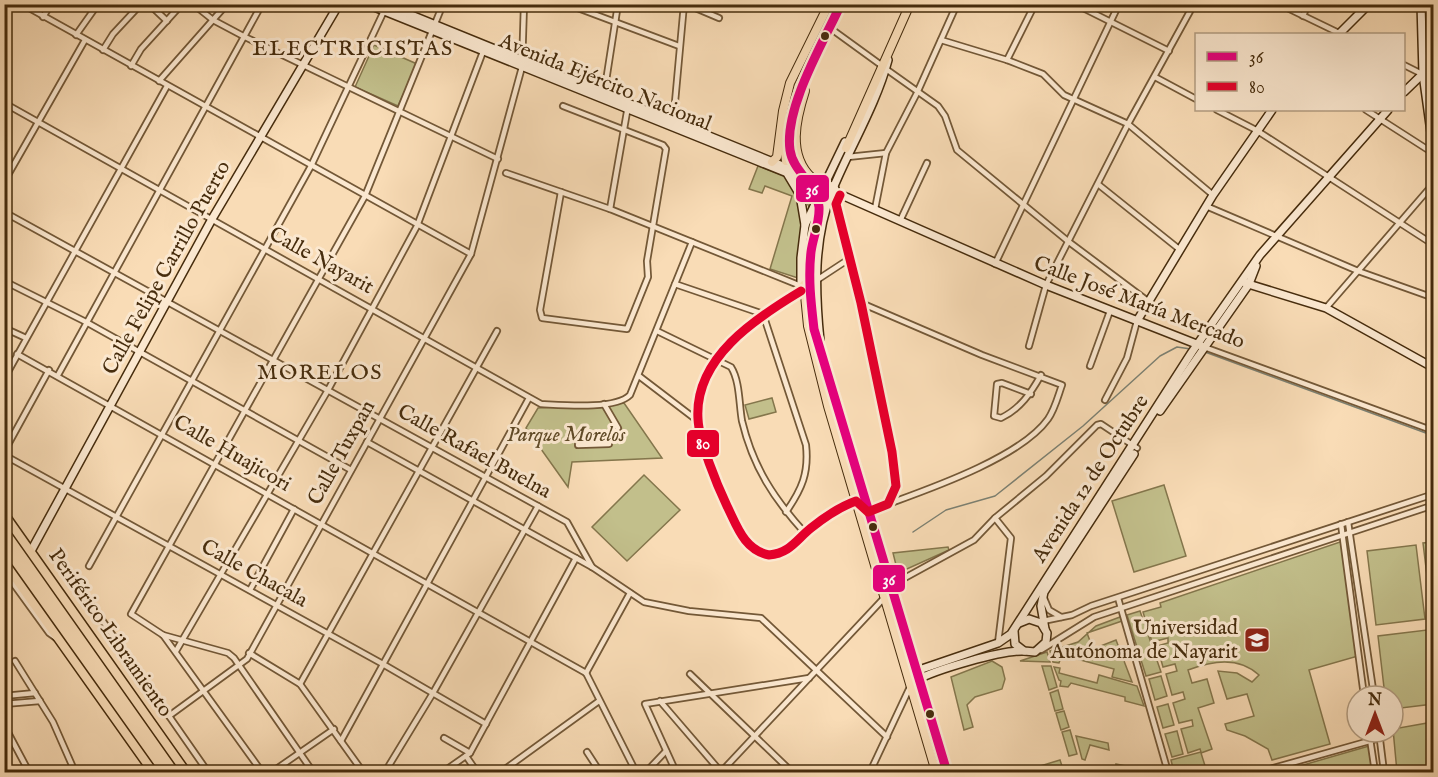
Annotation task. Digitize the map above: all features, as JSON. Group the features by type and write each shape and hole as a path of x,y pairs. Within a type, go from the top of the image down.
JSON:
{"highway":[{"name":"Periférico Libramiento","path":"4,514 186,772"},
{"path":"4,562 58,639 86,674 153,772"}],"main road":[{"name":"Calle Felipe Carrillo Puerto","path":"31,551 212,219 339,4"},
{"name":"Avenida Ejército Nacional","path":"367,4 385,7 832,190"},
{"path":"772,162 777,157 785,98 829,4"},
{"path":"798,69 786,110 783,140 790,161 790,142 796,101 841,4"},
{"path":"817,351 814,282 818,248 832,190 910,4"},
{"path":"1341,33 1370,4"},
{"path":"1421,4 1423,74 1433,153"},
{"path":"846,148 890,51"},
{"path":"812,178 802,167 795,144 801,103 818,56"},
{"path":"1405,91 1416,77 1423,74 1434,63"},
{"path":"883,67 848,157 812,225 804,282 817,351 856,501 936,772"},
{"path":"1137,321 1213,195 1271,111"},
{"name":"Avenida 12 de Octubre","path":"917,675 992,654 1035,652 1046,642 1041,606 1044,592 1198,349 1245,283 1260,255 1387,111"},
{"name":"Avenida Ejército Nacional","path":"673,125 812,178 832,190"},
{"path":"786,173 800,195 812,225 801,288 805,328 817,351 947,772"},
{"name":"Calle José María Mercado","path":"832,190 995,264 1137,321 1198,349"},
{"path":"1245,283 1326,308 1434,368"},
{"name":"Avenida 12 de Octubre","path":"911,684 917,675 1009,637 1136,446"},
{"name":"Avenida 12 de Octubre","path":"1017,626 1035,620 1045,625"},
{"path":"1017,626 1015,644 1024,651"}],"street":[{"path":"22,4 417,226 471,254"},
{"path":"43,17 51,4"},
{"path":"76,35 98,4"},
{"path":"103,50 113,34 141,4"},
{"path":"149,4 167,21"},
{"path":"131,66 141,49 182,4"},
{"path":"193,4 213,21 498,159"},
{"path":"159,81 227,4"},
{"path":"58,375 262,4"},
{"path":"262,772 176,651 163,635 133,616 132,611 365,196 443,4"},
{"name":"Calle Tuxpan","path":"169,716 247,659 471,254 522,63 524,4"},
{"path":"567,4 679,45"},
{"path":"604,97 618,4"},
{"path":"673,125 679,45 685,4 719,18"},
{"path":"875,209 886,153 917,93 957,4"},
{"path":"1007,60 1035,4"},
{"path":"1075,4 1169,51"},
{"path":"995,264 1072,98 1119,4"},
{"path":"1029,346 1046,285 1099,185 1128,124 1194,4"},
{"path":"1279,4 1338,33"},
{"path":"1302,15 1308,4"},
{"path":"89,566 311,166 385,7"},
{"path":"830,28 938,106 945,116 957,150 1068,242 1150,302"},
{"path":"4,182 85,40"},
{"path":"941,40 1007,60 1043,74 1064,95 1128,124 1213,195"},
{"path":"176,651 328,390 417,226 484,49"},
{"path":"1405,65 1434,80"},
{"path":"1155,77 1195,98"},
{"path":"5,376 167,86"},
{"name":"Calle Nayarit","path":"4,103 478,366 541,404 604,404 625,401 639,375"},
{"path":"561,192 540,310 544,320 627,329 648,277 647,261 666,149 663,145 563,106"},
{"path":"610,209 628,106"},
{"path":"1219,111 1256,130 1434,245"},
{"path":"1368,111 1433,153"},
{"path":"848,157 886,153"},
{"path":"900,221 927,163"},
{"path":"506,173 610,209 801,288"},
{"path":"1326,308 1434,183"},
{"path":"1099,185 1179,249"},
{"path":"832,190 861,303 896,476 893,496 888,504"},
{"path":"1206,206 1358,271 1434,298"},
{"name":"Calle Rafael Buelna","path":"4,212 567,522 592,567"},
{"path":"692,242 639,375 698,421"},
{"path":"814,282 849,259"},
{"path":"4,281 86,322 351,470"},
{"path":"675,284 762,314"},
{"path":"801,288 762,314 735,338 719,359 701,391 698,421 719,488 747,544 763,554 777,555 795,545 806,533 840,507 856,501 868,512 929,490 1012,450 1045,424 1051,416 1062,385 1041,375 982,355 861,303"},
{"path":"1090,366 1110,311"},
{"path":"762,314 806,445 808,463 805,478 786,512"},
{"path":"1105,400 1127,358 1137,321"},
{"path":"4,328 26,338"},
{"path":"300,684 497,331"},
{"path":"657,332 728,363 734,371 742,422 764,481 786,512 806,533"},
{"name":"Calle José María Mercado","path":"1198,349 1434,431"},
{"name":"Calle Huajicori","path":"17,354 110,404 586,673"},
{"path":"4,454 49,370"},
{"path":"1031,394 1002,383 997,384 994,416 1001,418 1011,413 1031,394 1041,375"},
{"path":"341,741 381,663 529,398"},
{"path":"604,404 618,428"},
{"path":"890,586 974,540 995,518 1046,476 1097,425 1101,424 1136,446"},
{"path":"367,442 592,567 644,602 761,618 887,737"},
{"path":"578,445 609,444"},
{"name":"Calle Chacala","path":"4,454 381,663 486,724"},
{"path":"1045,625 1118,598 1434,494"},
{"path":"1403,504 1406,514"},
{"path":"1035,652 1066,636 1094,617 1434,505"},
{"path":"385,772 433,693 538,506"},
{"path":"250,590 294,509"},
{"path":"995,518 1011,538 998,643"},
{"path":"1348,522 1372,684"},
{"path":"1341,524 1362,684"},
{"path":"443,772 468,755 576,558"},
{"path":"1224,563 1227,573"},
{"path":"4,571 49,633 58,639"},
{"path":"1160,584 1163,594"},
{"path":"1044,592 1048,610 1064,617"},
{"path":"630,593 586,673 636,772"},
{"path":"84,594 208,772"},
{"path":"660,701 721,772 885,597"},
{"path":"1118,598 1168,772"},
{"path":"1355,625 1363,626"},
{"path":"163,635 228,653 240,664 313,772"},
{"path":"249,653 300,684 363,772"},
{"path":"15,661 65,746 75,772"},
{"path":"690,674 754,738 792,772"},
{"path":"676,772 644,706 708,692 809,678"},
{"path":"870,772 911,684"},
{"path":"4,696 35,693"},
{"path":"4,704 40,700"},
{"path":"501,772 599,701"},
{"path":"4,725 29,772"},
{"path":"272,772 334,729"},
{"path":"444,738 468,755 477,772"},
{"path":"1259,772 1360,744"},
{"path":"1371,744 1375,772"},
{"path":"1380,744 1384,772"},
{"path":"646,772 666,751"},
{"path":"587,752 600,772"}],"green space":[{"path":"374,45 417,64 398,106 355,87"},
{"path":"758,166 793,179 803,200 798,278 770,269 792,196 765,186 762,193 749,189"},
{"path":"804,187 814,190 819,195 810,210 802,189"},
{"path":"772,398 776,412 749,419 745,405"},
{"name":"Parque Morelos","path":"624,403 662,458 572,462 568,487 526,428 538,408"},
{"path":"644,475 680,510 627,561 592,527"},
{"path":"1164,485 1186,556 1134,572 1112,501"},
{"path":"1343,541 1358,656 1309,670 1330,744 1272,760 1268,749 1245,736 1227,730 1225,724 1254,716 1247,694 1227,699 1218,671 1237,673 1252,682 1259,675 1251,669 1234,663 1206,664 1188,670 1192,683 1207,679 1214,703 1198,708 1212,749 1201,753 1207,772 1174,772 1171,760 1201,752 1200,749 1188,753 1181,729 1193,726 1192,720 1179,723 1173,703 1185,699 1183,692 1172,695 1166,674 1177,671 1175,664 1163,667 1157,646 1168,643 1168,638 1152,642 1143,612 1161,607 1160,603"},
{"path":"1433,542 1434,617 1432,618 1423,543"},
{"path":"1416,545 1425,619 1376,625 1367,551"},
{"path":"948,547 949,550 898,573 893,553"},
{"path":"1140,611 1161,672 1146,676 1127,615"},
{"path":"1120,617 1122,621 1089,632 1096,626"},
{"path":"1427,630 1433,704 1405,708 1405,684 1384,684 1378,636"},
{"path":"1087,634 1093,649 1116,640 1132,682 1112,677 1114,669 1062,655 1059,663 1053,662 1050,651 1078,642"},
{"path":"1047,652 1050,662 1020,661"},
{"path":"992,661 1002,667 1005,679 1002,689 975,697 967,705 973,727 964,730 951,677"},
{"path":"1042,666 1051,666 1057,687 1049,690"},
{"path":"1054,667 1060,668 1059,673 1097,683 1099,675 1137,686 1144,706 1125,701 1125,697 1071,683 1068,687 1060,686 1061,681"},
{"path":"1161,676 1167,696 1155,700 1149,679"},
{"path":"1058,690 1063,709 1055,711 1050,693"},
{"path":"1168,704 1174,725 1163,728 1157,707"},
{"path":"1064,711 1069,727 1061,730 1056,713"},
{"path":"1433,722 1433,772 1397,772 1394,744 1405,744 1405,727"},
{"path":"1070,730 1077,754 1069,756 1062,732"},
{"path":"1177,731 1183,754 1172,757 1165,734"},
{"path":"1076,736 1108,743 1109,750 1090,745 1085,760 1082,759"},
{"path":"1369,746 1372,772 1279,772"},
{"path":"1060,760 1064,772 1027,772 1027,770"},
{"path":"1116,764 1155,772 1115,772"}],"waterway":[{"path":"913,532 946,510 995,496 1083,426 1160,356 1177,347 1191,349"},
{"path":"1205,352 1434,436"}],"tunnel":[{"path":"818,222 846,148"},
{"path":"798,176 809,192 815,210"}],"transit line":[{"name":"36","path":"841,4 806,76 793,115 790,133 792,158 814,191 819,207 810,262 814,329 947,772"},
{"name":"80","path":"801,291 765,314 731,342 706,377 699,397 699,428 709,463 723,497 747,543 769,555 788,549 811,528 850,503 856,501 868,512 888,504 896,486 892,452 861,303 836,204 840,195"}],"place":[{"name":"Universidad Autónoma de Nayarit","path":"1257,640"}],"district":[{"name":"ELECTRICISTAS","path":"353,49"},
{"name":"MORELOS","path":"320,373"}]}
